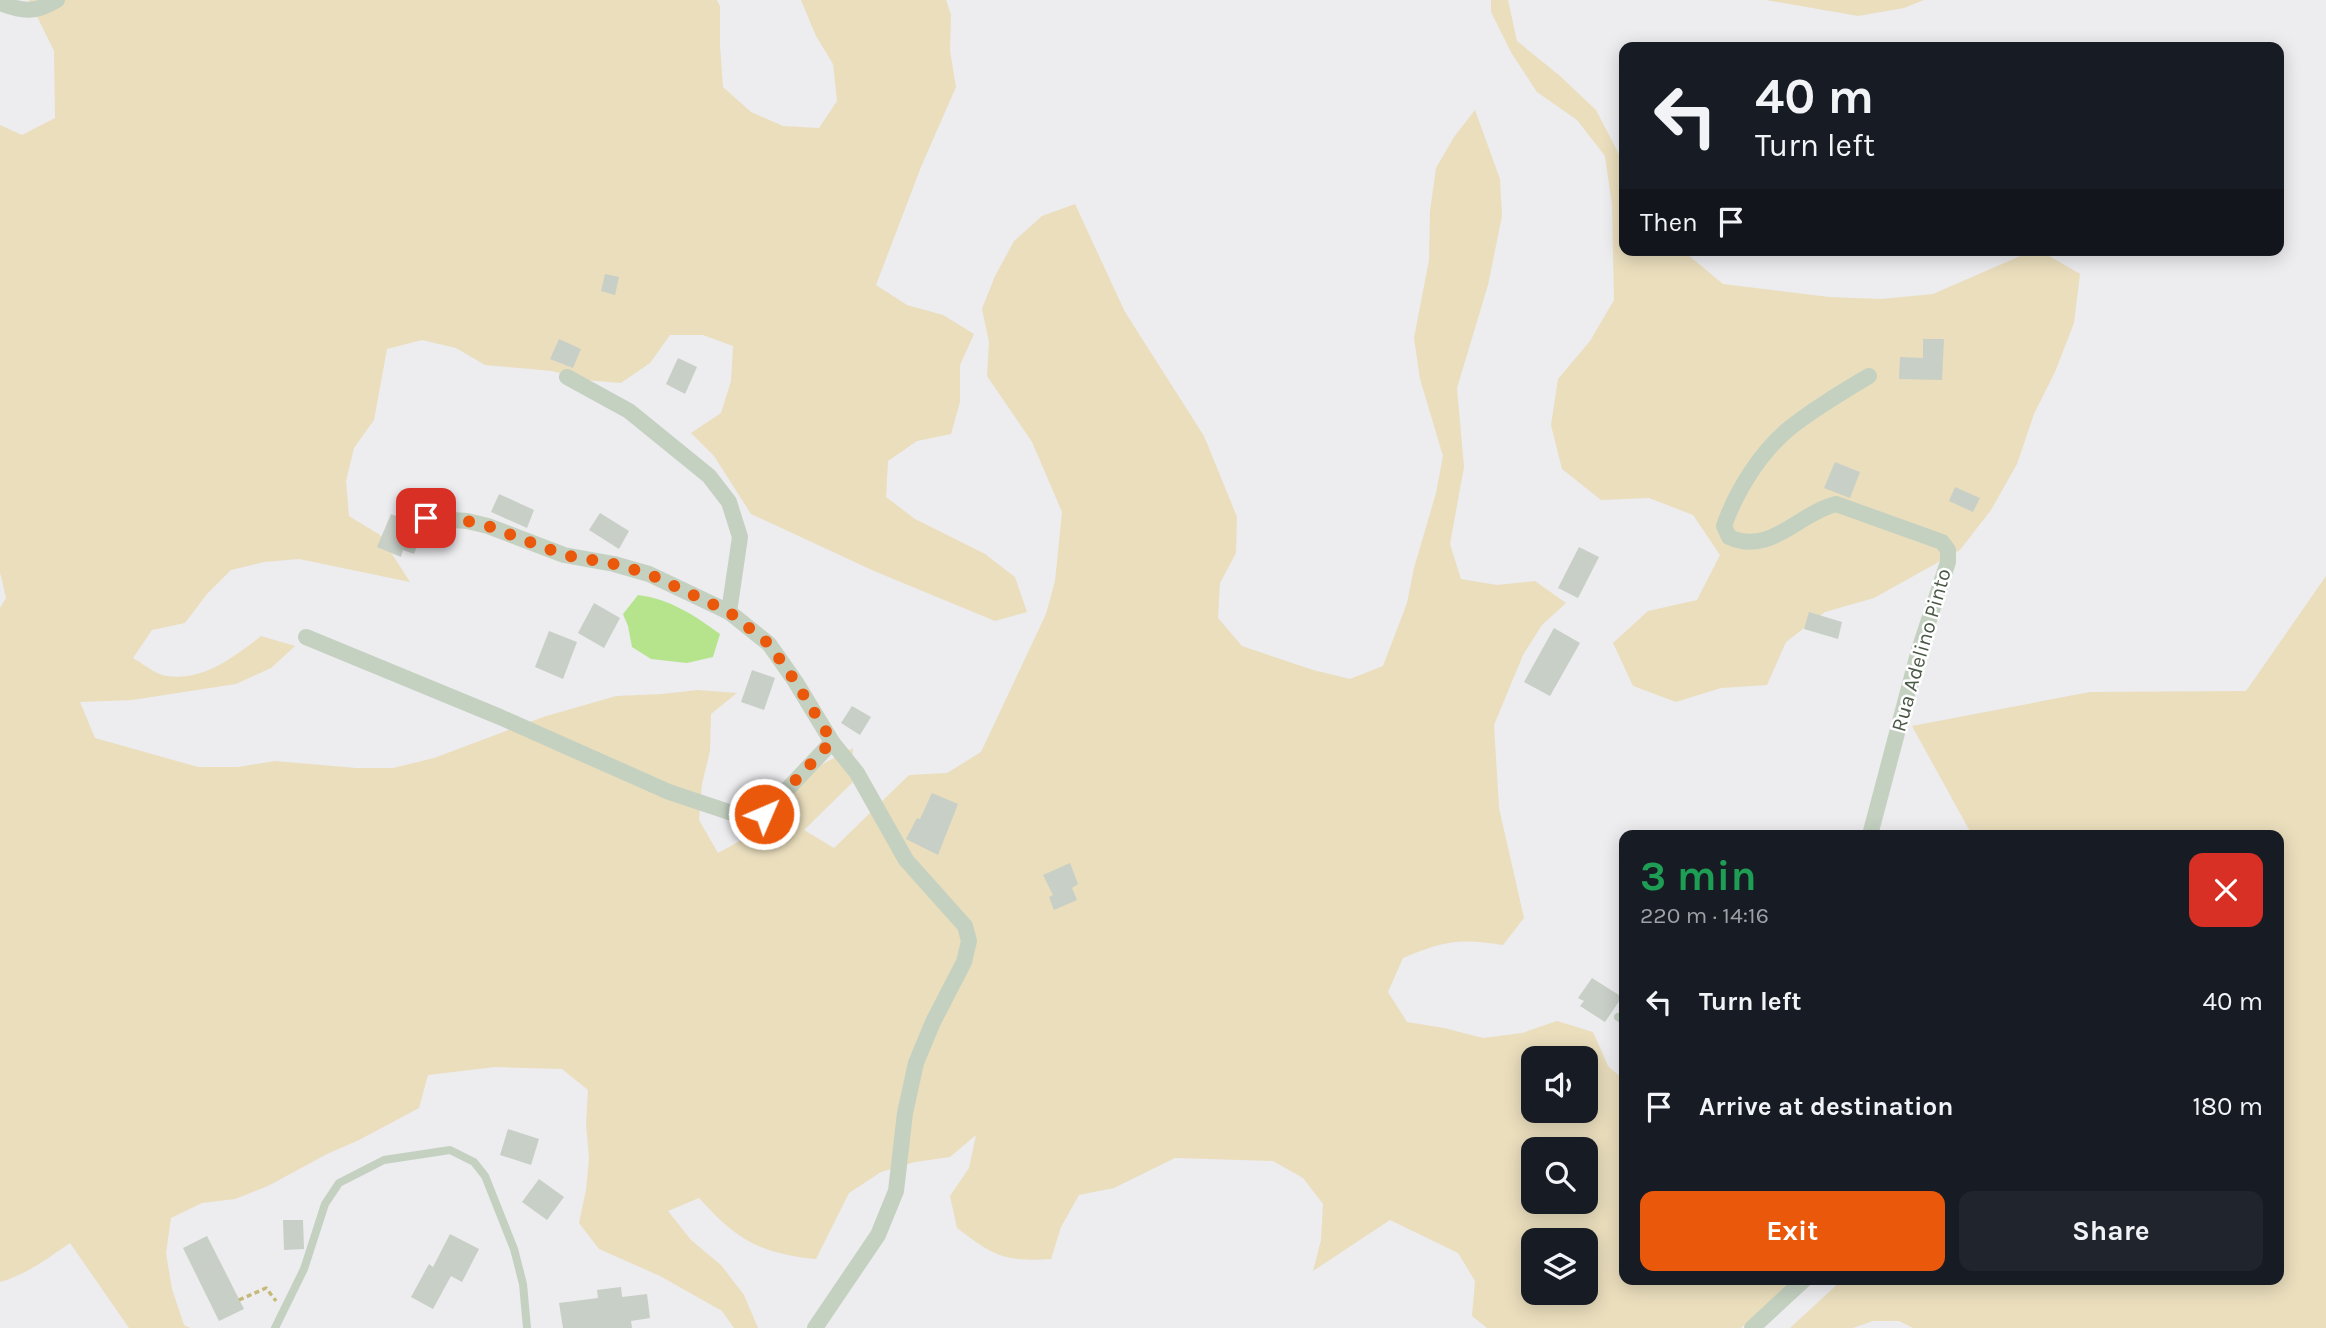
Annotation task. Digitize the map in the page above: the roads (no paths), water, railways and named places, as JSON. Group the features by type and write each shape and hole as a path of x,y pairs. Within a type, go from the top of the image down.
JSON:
{"street":[{"path":"0,3 17,10 40,10 57,0"},
{"name":"Rua Adelino Pinto","path":"1869,376 1789,428 1762,458 1732,503 1724,526 1728,537 1740,542 1756,543 1793,527 1824,507 1836,504 1942,542 1948,550 1948,562 1919,650 1871,830"},
{"path":"567,377 629,411 709,476 729,502 740,537 729,612"},
{"path":"426,518 467,521 488,526 564,555 614,564 649,574 729,612 769,644 832,741 857,773 906,860 965,926 969,941 964,962 916,1063 905,1113 895,1191 883,1224 816,1328"},
{"path":"306,637 500,717 669,792 747,818 764,814 832,741"},
{"path":"1752,1328 1799,1285"}],"lane":[{"path":"275,1328 304,1269 325,1204 339,1183 384,1160 450,1150 474,1162 485,1176 514,1250 523,1284 527,1328"}]}
